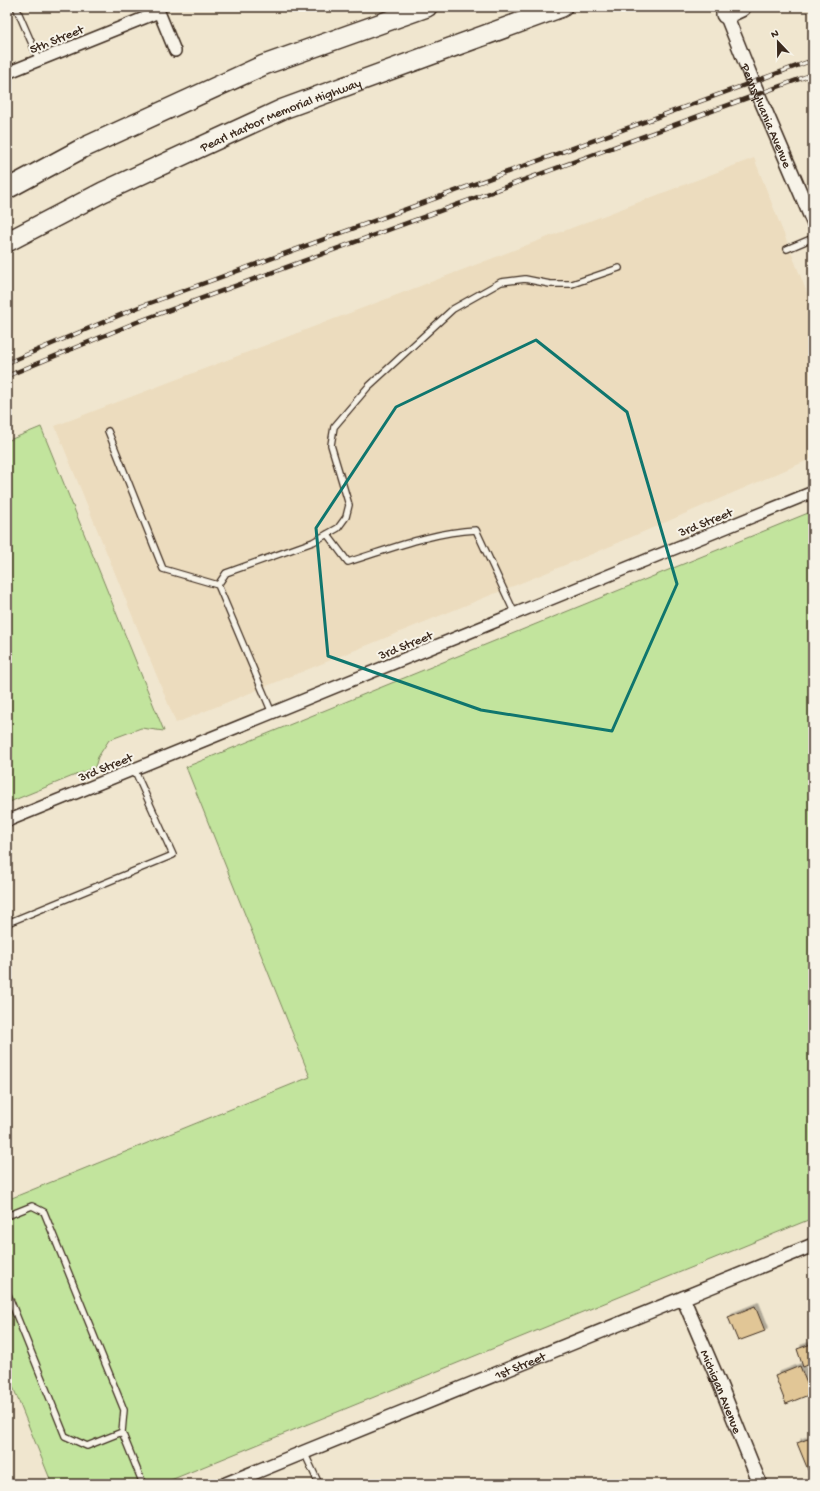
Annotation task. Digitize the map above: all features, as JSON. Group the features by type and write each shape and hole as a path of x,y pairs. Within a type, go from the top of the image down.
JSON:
{"highway":[{"path":"7,189 83,148 264,65 427,7"},
{"name":"Pearl Harbor Memorial Highway","path":"7,242 104,192 283,109 562,7"}],"street":[{"name":"5th Street","path":"7,73 158,9"},
{"path":"158,9 175,51"},
{"name":"Pennsylvania Avenue","path":"730,9 753,82 813,222"},
{"name":"3rd Street","path":"7,821 813,492"},
{"name":"1st Street","path":"226,1484 813,1245"},
{"name":"Michigan Avenue","path":"683,1298 760,1484"}],"lane":[{"path":"16,7 39,60"},
{"path":"787,249 813,238"},
{"path":"218,585 226,573 313,542 338,528 346,517 349,505 331,445 334,427 368,387 453,309 501,282 525,279 550,284 572,284 618,268"},
{"path":"108,431 163,569 218,585"},
{"path":"327,534 348,562 422,539 459,531 476,530 515,614"},
{"path":"218,585 272,713"},
{"path":"7,916 10,922 173,855 134,769"},
{"path":"7,1216 32,1206 44,1212 124,1410 122,1432 143,1484"},
{"path":"7,1292 65,1436 87,1446 122,1432"},
{"path":"304,1452 319,1484"}],"highlighted area":[{"path":"536,340 627,412 677,584 612,731 481,710 328,656 316,528 396,407"}],"shaded area":[{"path":"754,158 813,308 813,458 597,552 176,723 55,426"}],"green space":[{"path":"41,427 164,731 141,728 109,740 98,757 95,767 7,803 7,441"},
{"path":"813,511 813,1218 161,1484 52,1484 7,1372 7,1200 310,1077 186,767"}],"building":[{"path":"755,1306 765,1331 738,1341 728,1317"},
{"path":"811,1344 813,1351 813,1363 803,1367 797,1349"},
{"path":"800,1366 811,1394 786,1404 775,1376"},
{"path":"813,1437 813,1482 797,1443"}],"railway":[{"path":"7,363 139,307 813,60"},
{"path":"7,376 137,322 813,74"}]}
